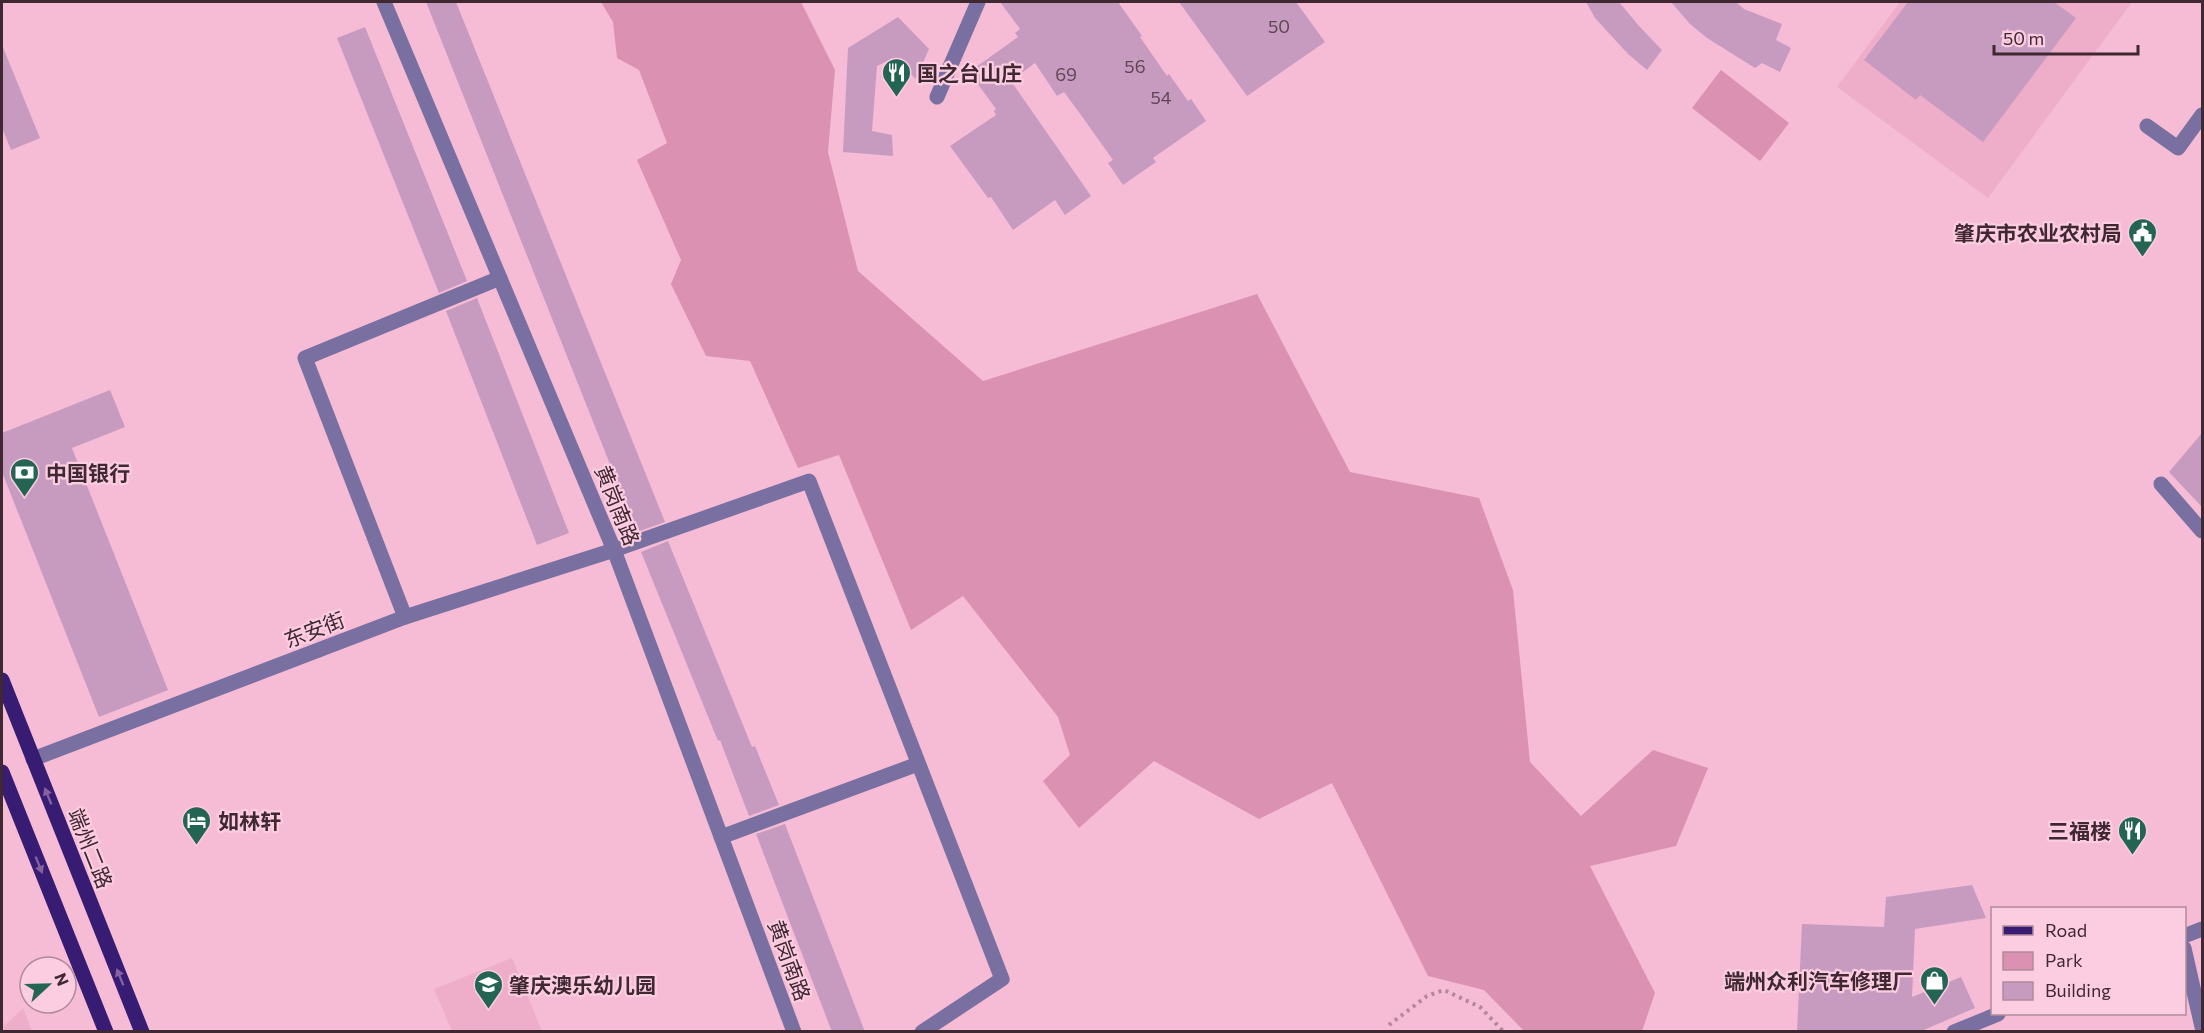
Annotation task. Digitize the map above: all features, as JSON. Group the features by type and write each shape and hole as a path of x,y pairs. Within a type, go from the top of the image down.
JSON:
{"main road":[{"name":"端州二路","path":"2,680 142,1032"},
{"path":"2,772 106,1032"}],"street":[{"name":"黄岗南路","path":"384,2 614,549 793,1031"},
{"path":"937,97 978,2"},
{"path":"2147,126 2178,148 2202,115"},
{"path":"405,617 304,358 500,278"},
{"name":"东安街","path":"33,759 405,617 614,549 809,481 918,764"},
{"path":"2161,484 2202,531"},
{"path":"722,837 918,764 1002,979 922,1032"},
{"path":"2186,935 2202,929"},
{"path":"2186,957 2202,1027"},
{"path":"1954,1032 1996,1015"}],"path":[{"path":"1389,1025 1427,996 1444,990 1480,1006 1504,1032"}],"shaded area":[{"path":"1900,2 2132,2 1988,198 1837,87"},
{"name":"肇庆澳乐幼儿园","path":"512,958 542,1031 452,1031 434,989"},
{"path":"18,1013 18,1015 26,1015 32,1031 2,1031 2,1028"}],"green space":[{"path":"601,2 801,2 835,70 828,152 858,271 983,381 1257,294 1350,472 1479,498 1513,590 1530,762 1581,816 1653,750 1708,768 1676,846 1590,866 1655,993 1642,1031 1524,1031 1484,990 1428,976 1332,783 1259,819 1154,761 1079,828 1043,781 1070,755 1058,717 963,596 911,630 839,455 798,468 750,361 706,356 671,284 681,260 637,160 667,143 639,70 617,58 613,22"},
{"path":"1721,70 1789,123 1760,161 1692,108"}],"building":[{"path":"426,2 456,2 665,522 637,532"},
{"path":"1000,2 1118,2 1167,76 1169,74 1188,101 1191,99 1206,121 1153,158 1156,162 1123,185 1108,163 1113,160 1086,122 1064,92 1057,96 1035,63 1011,81 1091,196 1065,215 1055,200 1013,230 991,197 988,198 950,146 996,115 994,111 996,109 969,72 1018,37 1015,33 1020,29"},
{"path":"1179,2 1296,2 1325,42 1247,96"},
{"path":"1586,2 1619,2 1662,50 1647,70 1628,54 1595,18"},
{"path":"1671,2 1736,2 1744,9 1782,24 1776,40 1791,48 1780,72 1762,63 1755,68 1707,38 1690,24"},
{"path":"1908,2 2054,2 2076,18 1983,142 1920,95 1916,100 1864,60"},
{"path":"898,17 929,49 916,79 893,58 877,66 872,131 892,135 893,156 843,152 848,48"},
{"path":"365,27 467,281 439,293 337,38"},
{"path":"2,45 40,138 11,150 2,128"},
{"path":"477,298 569,533 537,545 446,311"},
{"path":"110,390 125,427 72,448 168,690 99,717 2,472 2,433"},
{"path":"2202,433 2202,507 2169,472"},
{"path":"668,541 752,747 755,746 779,805 749,816 720,740 718,741 641,552"},
{"path":"785,824 865,1032 832,1032 756,834"},
{"path":"1972,885 1986,918 1915,929 1912,997 1961,977 1975,1008 1919,1032 1797,1032 1802,924 1884,927 1886,897"}],"place":[{"name":"国之台山庄","path":"896,98"},
{"name":"肇庆市农业农村局","path":"2143,258"},
{"name":"中国银行","path":"25,498"},
{"name":"如林轩","path":"197,846"},
{"name":"三福楼","path":"2132,856"},
{"name":"端州众利汽车修理厂","path":"1934,1006"},
{"name":"肇庆澳乐幼儿园","path":"488,1010"}]}
